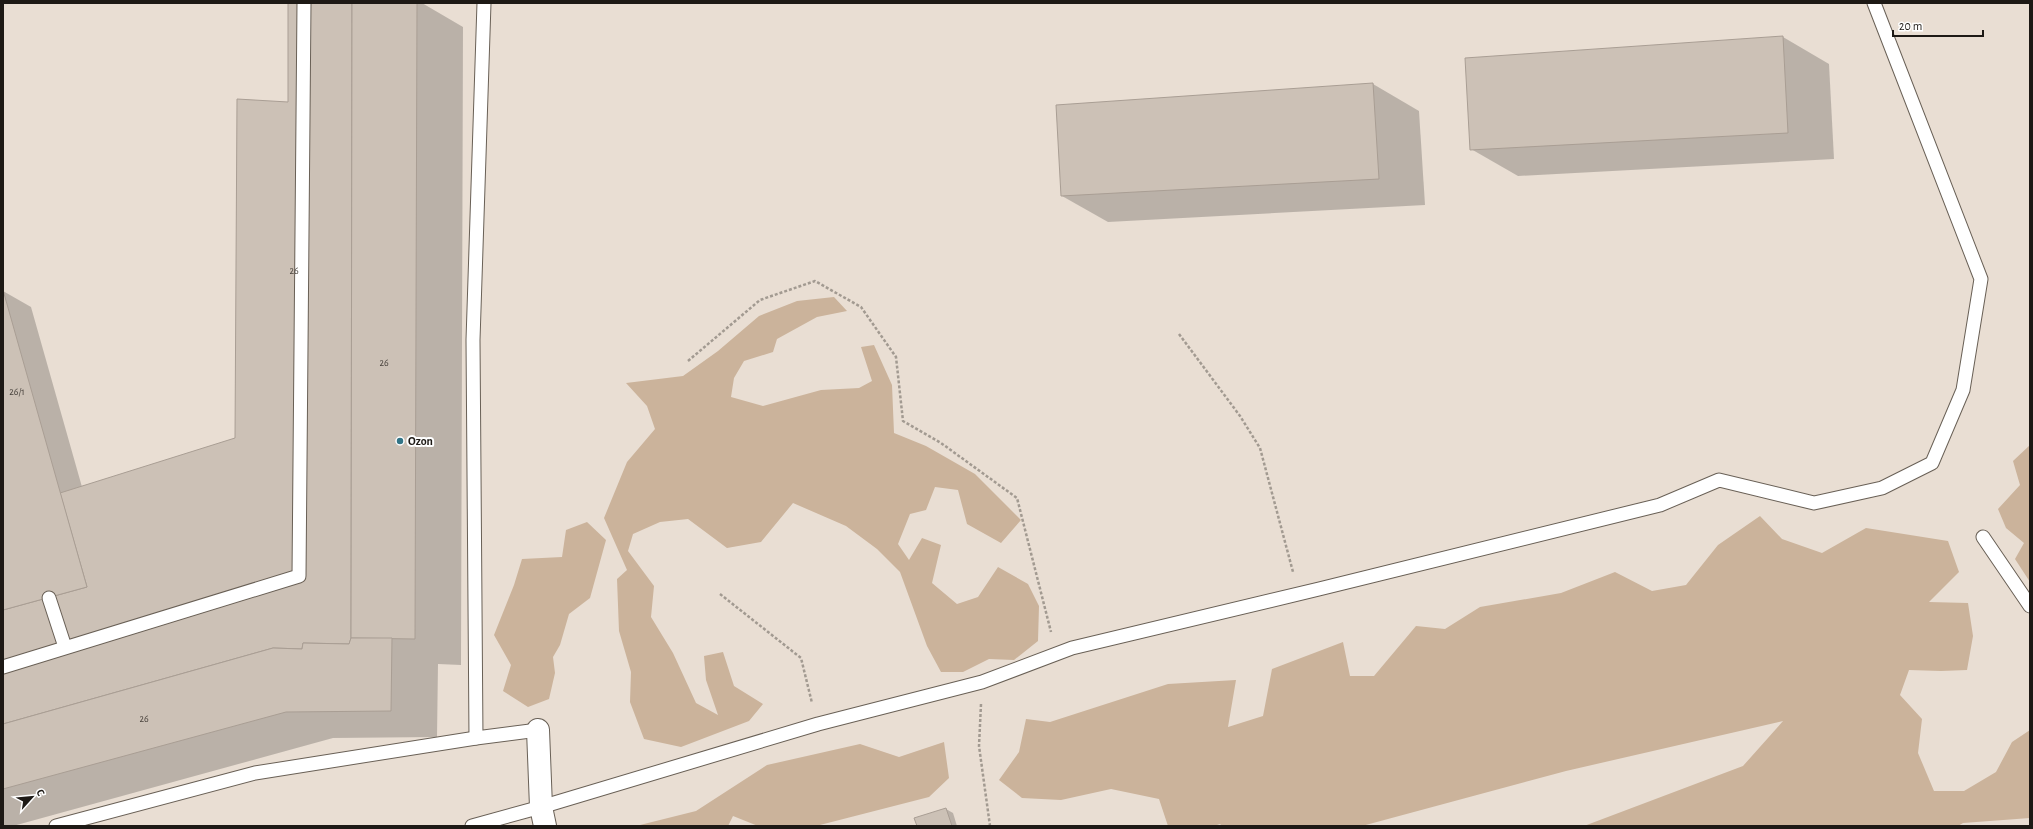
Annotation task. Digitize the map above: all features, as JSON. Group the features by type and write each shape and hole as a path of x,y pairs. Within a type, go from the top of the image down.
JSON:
{"street":[{"path":"538,730 543,817"}],"lane":[{"path":"3,667 299,576 304,3"},
{"path":"476,738 473,340 484,3"},
{"path":"472,826 543,817 818,724 982,682 1072,648 1660,505 1719,480 1814,503 1882,488 1932,463 1963,390 1981,279 1874,3"},
{"path":"1983,537 2030,606"},
{"path":"49,598 65,647"},
{"path":"56,826 255,773 476,738 538,730"}],"path":[{"path":"688,361 760,300 814,280 861,307 896,357 903,421 941,443 1017,498 1057,654"},
{"path":"1179,334 1240,416 1260,448 1298,594"},
{"path":"720,594 801,658 818,724"},
{"path":"982,682 980,746 990,826"}],"shaded area":[{"path":"834,297 847,311 817,317 777,339 773,352 744,361 734,378 731,397 763,406 821,390 859,388 872,381 861,347 874,345 892,385 894,433 926,446 975,474 1021,520 1001,543 967,524 958,490 935,487 926,510 910,514 898,544 909,560 922,538 941,545 932,583 957,604 978,597 998,567 1028,584 1039,606 1038,641 1014,660 989,659 963,672 941,672 927,646 900,572 877,549 846,526 793,503 761,542 727,548 688,519 660,522 633,534 628,551 654,586 651,617 673,653 696,703 718,715 706,680 704,656 723,652 734,686 763,704 749,721 681,747 644,739 630,702 631,672 619,631 617,579 627,570 604,518 627,462 655,429 647,406 626,383 683,376 718,351 759,316 797,301"},
{"path":"2030,445 2030,582 2015,559 2024,543 2006,528 1998,509 2020,485 2013,461"},
{"path":"1760,516 1782,539 1822,553 1866,528 1948,541 1959,572 1929,602 1968,603 1973,636 1967,670 1909,670 1900,695 1922,719 1918,753 1934,791 1964,791 1996,772 2012,742 2030,730 2030,818 1963,823 1958,826 1584,826 1743,766 1783,721 1566,771 1362,826 1222,826 1220,824 1214,826 1168,826 1159,799 1111,789 1061,800 1022,798 999,780 1019,752 1026,719 1050,722 1168,684 1236,680 1228,727 1263,716 1272,669 1343,642 1350,676 1374,676 1416,626 1445,629 1480,607 1561,593 1615,572 1652,591 1686,585 1718,545"},
{"path":"587,522 606,540 590,598 569,614 560,645 553,657 555,673 549,699 528,707 503,691 511,665 494,635 514,585 522,559 562,557 566,530"},
{"path":"944,742 949,778 929,797 816,826 758,826 733,816 728,826 636,826 696,811 767,765 860,744 899,757"}],"building":[{"path":"288,3 352,3 351,638 349,644 303,643 302,649 273,648 3,724 3,610 87,587 60,493 235,438 237,99 288,102"},
{"path":"352,3 417,3 415,639 351,638"},
{"path":"1783,36 1788,133 1470,150 1465,58"},
{"path":"1373,83 1379,179 1061,196 1056,105"},
{"path":"3,290 87,587 3,610"},
{"path":"351,638 392,638 391,711 286,712 3,789 3,724 273,648 302,649 303,643 349,644"},
{"path":"946,808 952,826 917,826 914,818"}],"place":[{"name":"Ozon","path":"400,441"}]}
